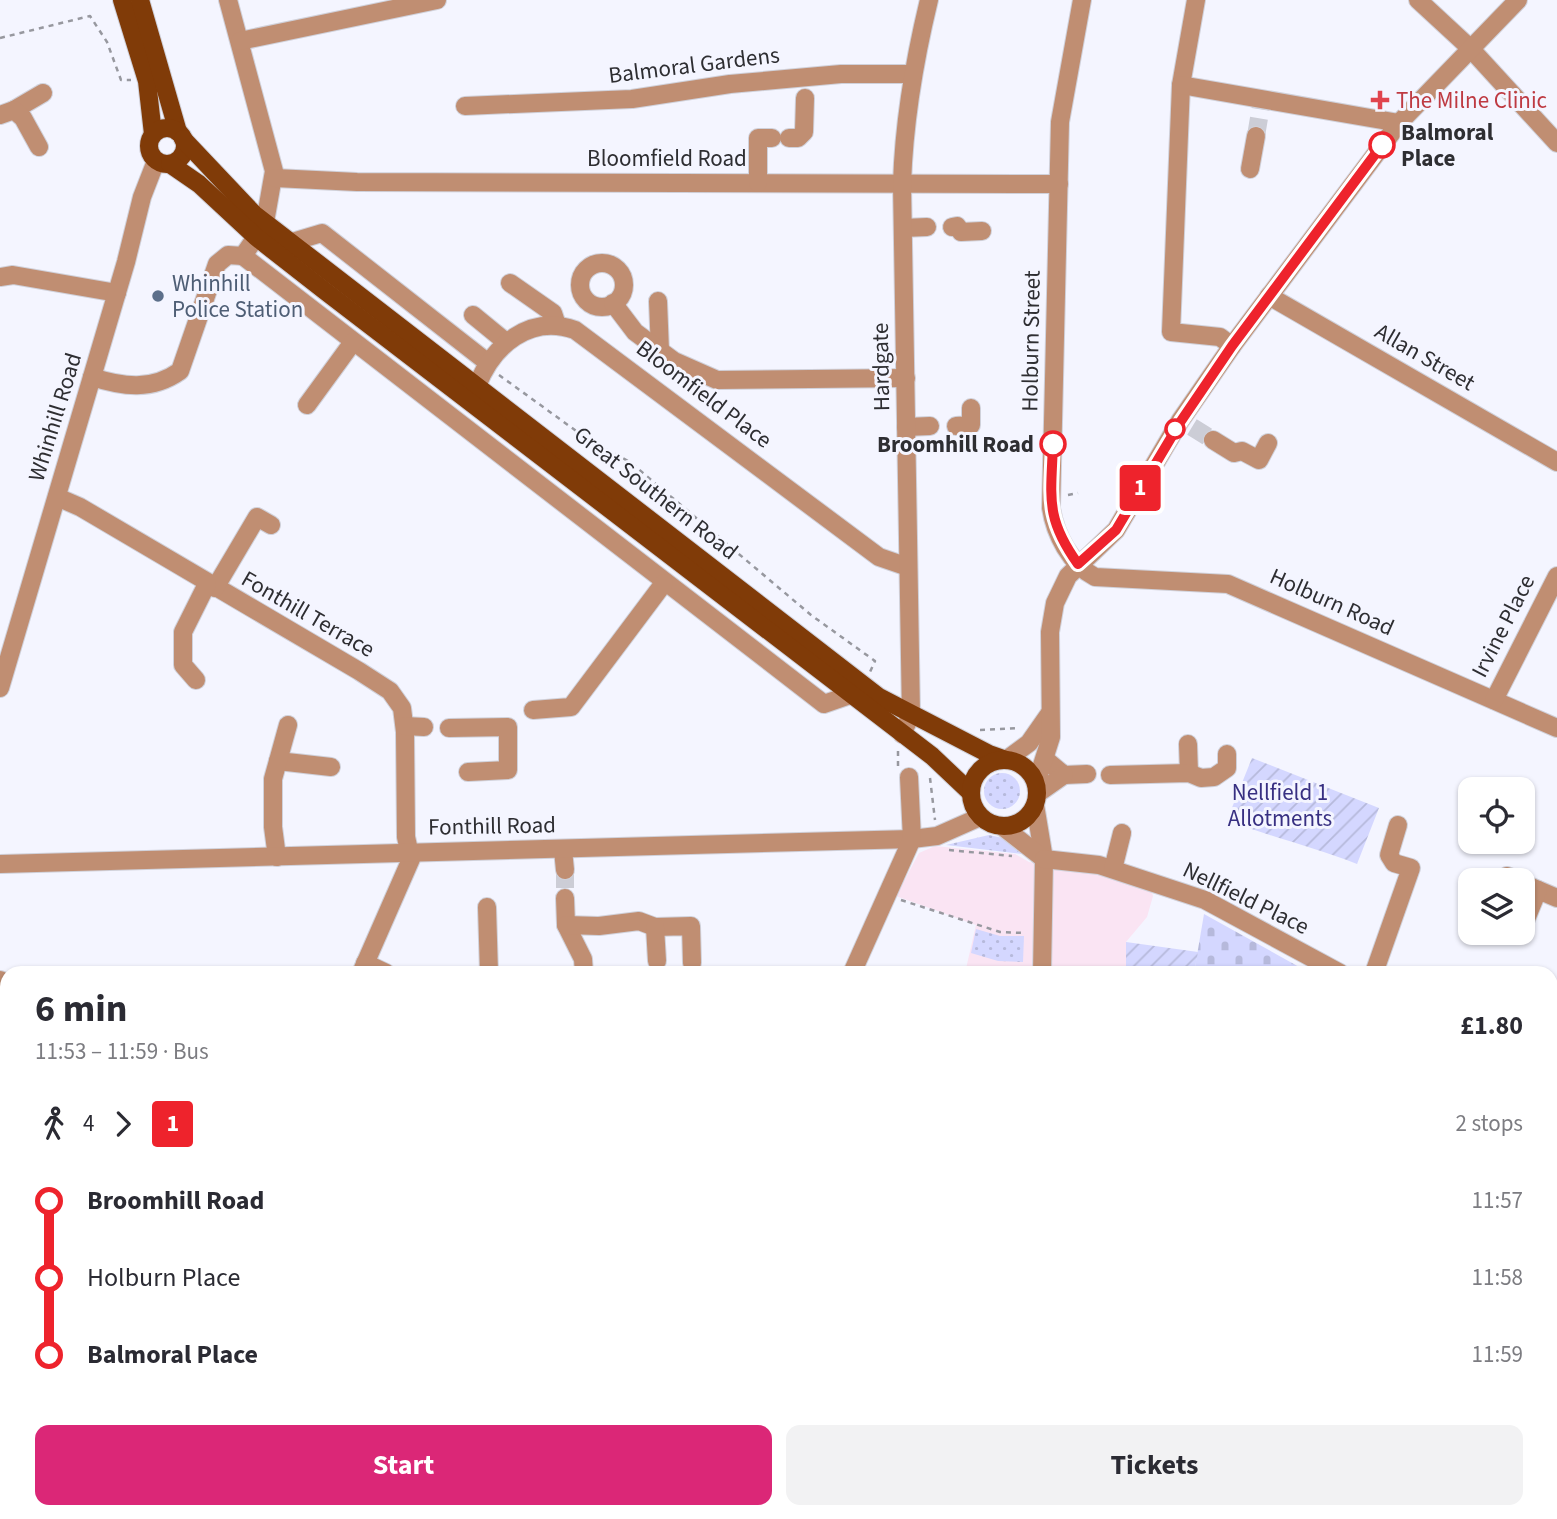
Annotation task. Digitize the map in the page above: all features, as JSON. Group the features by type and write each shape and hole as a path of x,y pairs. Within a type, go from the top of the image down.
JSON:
{"main road":[{"path":"122,0 147,81 153,134 149,151 163,162 184,152 181,136 168,128 153,134"},
{"name":"Great Southern Road","path":"140,0 181,136 261,230 292,242 477,386 856,689 902,734 932,756 970,792"},
{"name":"Great Southern Road","path":"163,162 261,230 856,689 1006,760"},
{"path":"1006,760 1025,767 1036,794 1023,821 1003,827 980,817 973,806 970,792 973,779 981,769 992,762 1006,760"}],"street":[{"path":"228,0 275,178 261,230 243,256"},
{"path":"240,41 392,5 437,0"},
{"name":"Hardgate","path":"902,734 911,715 902,228 904,129 911,74 929,0"},
{"name":"Holburn Street","path":"1078,564 1061,540 1051,508 1060,122 1082,0"},
{"path":"1196,0 1181,85 1171,332 1220,337 1232,346"},
{"path":"1418,0 1470,48 1557,143"},
{"path":"1042,966 1044,859 1036,794 1051,737 1051,632 1055,603 1078,564 1116,530 1186,424 1232,346 1399,123 1518,0"},
{"name":"Balmoral Gardens","path":"473,106 632,99 730,84 841,74 911,74"},
{"path":"1181,85 1262,103 1399,123"},
{"path":"7,113 43,93"},
{"path":"758,183 758,138 798,138 804,132 805,98"},
{"path":"7,113 23,118 39,147"},
{"path":"1250,169 1256,136"},
{"name":"Whinhill Road","path":"0,688 5,656 57,497 117,293 142,197 163,162"},
{"name":"Bloomfield Road","path":"275,178 357,182 1059,184"},
{"path":"902,228 927,227"},
{"path":"952,227 961,232 982,231"},
{"path":"292,242 322,233 487,362"},
{"path":"92,377 132,387 163,380 180,371 217,264 228,255 243,256 824,705 856,689"},
{"path":"0,277 13,275 117,293"},
{"path":"477,386 487,362 506,342 528,329 557,325 553,313 510,282"},
{"name":"Allan Street","path":"1269,296 1557,462"},
{"path":"658,301 660,351"},
{"path":"613,303 630,327 660,351 683,366 717,380 906,378"},
{"path":"473,316 506,342"},
{"name":"Bloomfield Place","path":"557,325 575,330 592,340 879,557 908,567"},
{"path":"307,405 353,342"},
{"path":"956,426 971,425 971,408"},
{"path":"906,427 930,426"},
{"path":"1213,440 1234,453 1242,451 1259,460 1268,443"},
{"name":"Fonthill Terrace","path":"57,497 80,507 390,691 402,708 405,726 406,836 410,852"},
{"path":"196,680 183,665 184,632 257,517 271,525"},
{"name":"Holburn Road","path":"1078,564 1101,579 1205,580 1228,584 1557,728"},
{"name":"Irvine Place","path":"1494,700 1557,576"},
{"path":"533,710 571,707 664,583"},
{"path":"1006,760 1029,743 1050,713"},
{"path":"277,857 273,827 273,779 288,725"},
{"path":"405,726 424,727"},
{"path":"449,728 508,727 508,770 468,772"},
{"path":"1188,744 1189,773"},
{"path":"1110,775 1189,773 1201,778 1222,775 1227,768 1227,754"},
{"path":"1046,760 1064,775"},
{"path":"278,761 331,767"},
{"path":"1036,794 1064,775 1087,774"},
{"path":"855,966 912,839 909,778"},
{"name":"Fonthill Road","path":"0,864 912,839 937,836 980,817"},
{"path":"1376,966 1411,867 1394,863 1389,855 1398,825"},
{"path":"1003,827 1044,859"},
{"path":"1113,869 1122,833"},
{"path":"563,850 565,870"},
{"path":"364,966 410,866 410,852"},
{"name":"Nellfield Place","path":"1044,859 1059,858 1113,869 1205,900 1327,966"},
{"path":"1535,888 1557,898"},
{"path":"565,898 566,925 583,959 584,966"},
{"path":"487,907 489,966"},
{"path":"566,925 598,926 639,921 655,927 691,926 692,963"},
{"path":"655,927 657,961"},
{"path":"229,1519 239,1519"}],"path":[{"path":"0,38 90,16 107,42 121,80 147,81"},
{"path":"487,362 500,375 590,441 630,462 811,615 876,661 876,666 856,689"},
{"path":"1064,496 1078,493"},
{"path":"971,730 1026,727"},
{"path":"930,771 936,825"},
{"path":"939,849 1016,857"},
{"path":"888,895 1000,932 1042,933"}],"shaded area":[{"path":"935,846 1015,854 1029,862 1096,872 1150,886 1153,896 1147,917 1126,942 1126,966 967,966 976,925 896,896 919,853"}],"green space":[{"name":"Nellfield 1 Allotments","path":"1252,758 1379,808 1357,864 1227,820"},
{"path":"1002,773 1015,778 1020,791 1015,804 1002,809 989,804 984,791 989,778"},
{"path":"989,835 1003,838 1022,854 946,845"},
{"path":"1204,914 1297,966 1195,966"},
{"path":"976,929 1000,936 1024,936 1023,962 998,961 971,953"},
{"path":"1126,942 1198,952 1195,966 1126,966"}],"tunnel":[{"path":"1256,136 1261,106"},
{"path":"1192,427 1213,440"},
{"path":"565,870 565,898"}],"bus line":[{"name":"1","path":"1053,444 1053,520 1061,540 1078,564 1116,530 1161,452 1232,346 1382,145"}],"place":[{"name":"The Milne Clinic","path":"1380,100"},
{"name":"Balmoral Place","path":"1382,145"},
{"name":"Whinhill Police Station","path":"158,296"},
{"name":"Broomhill Road","path":"1053,444"}]}
